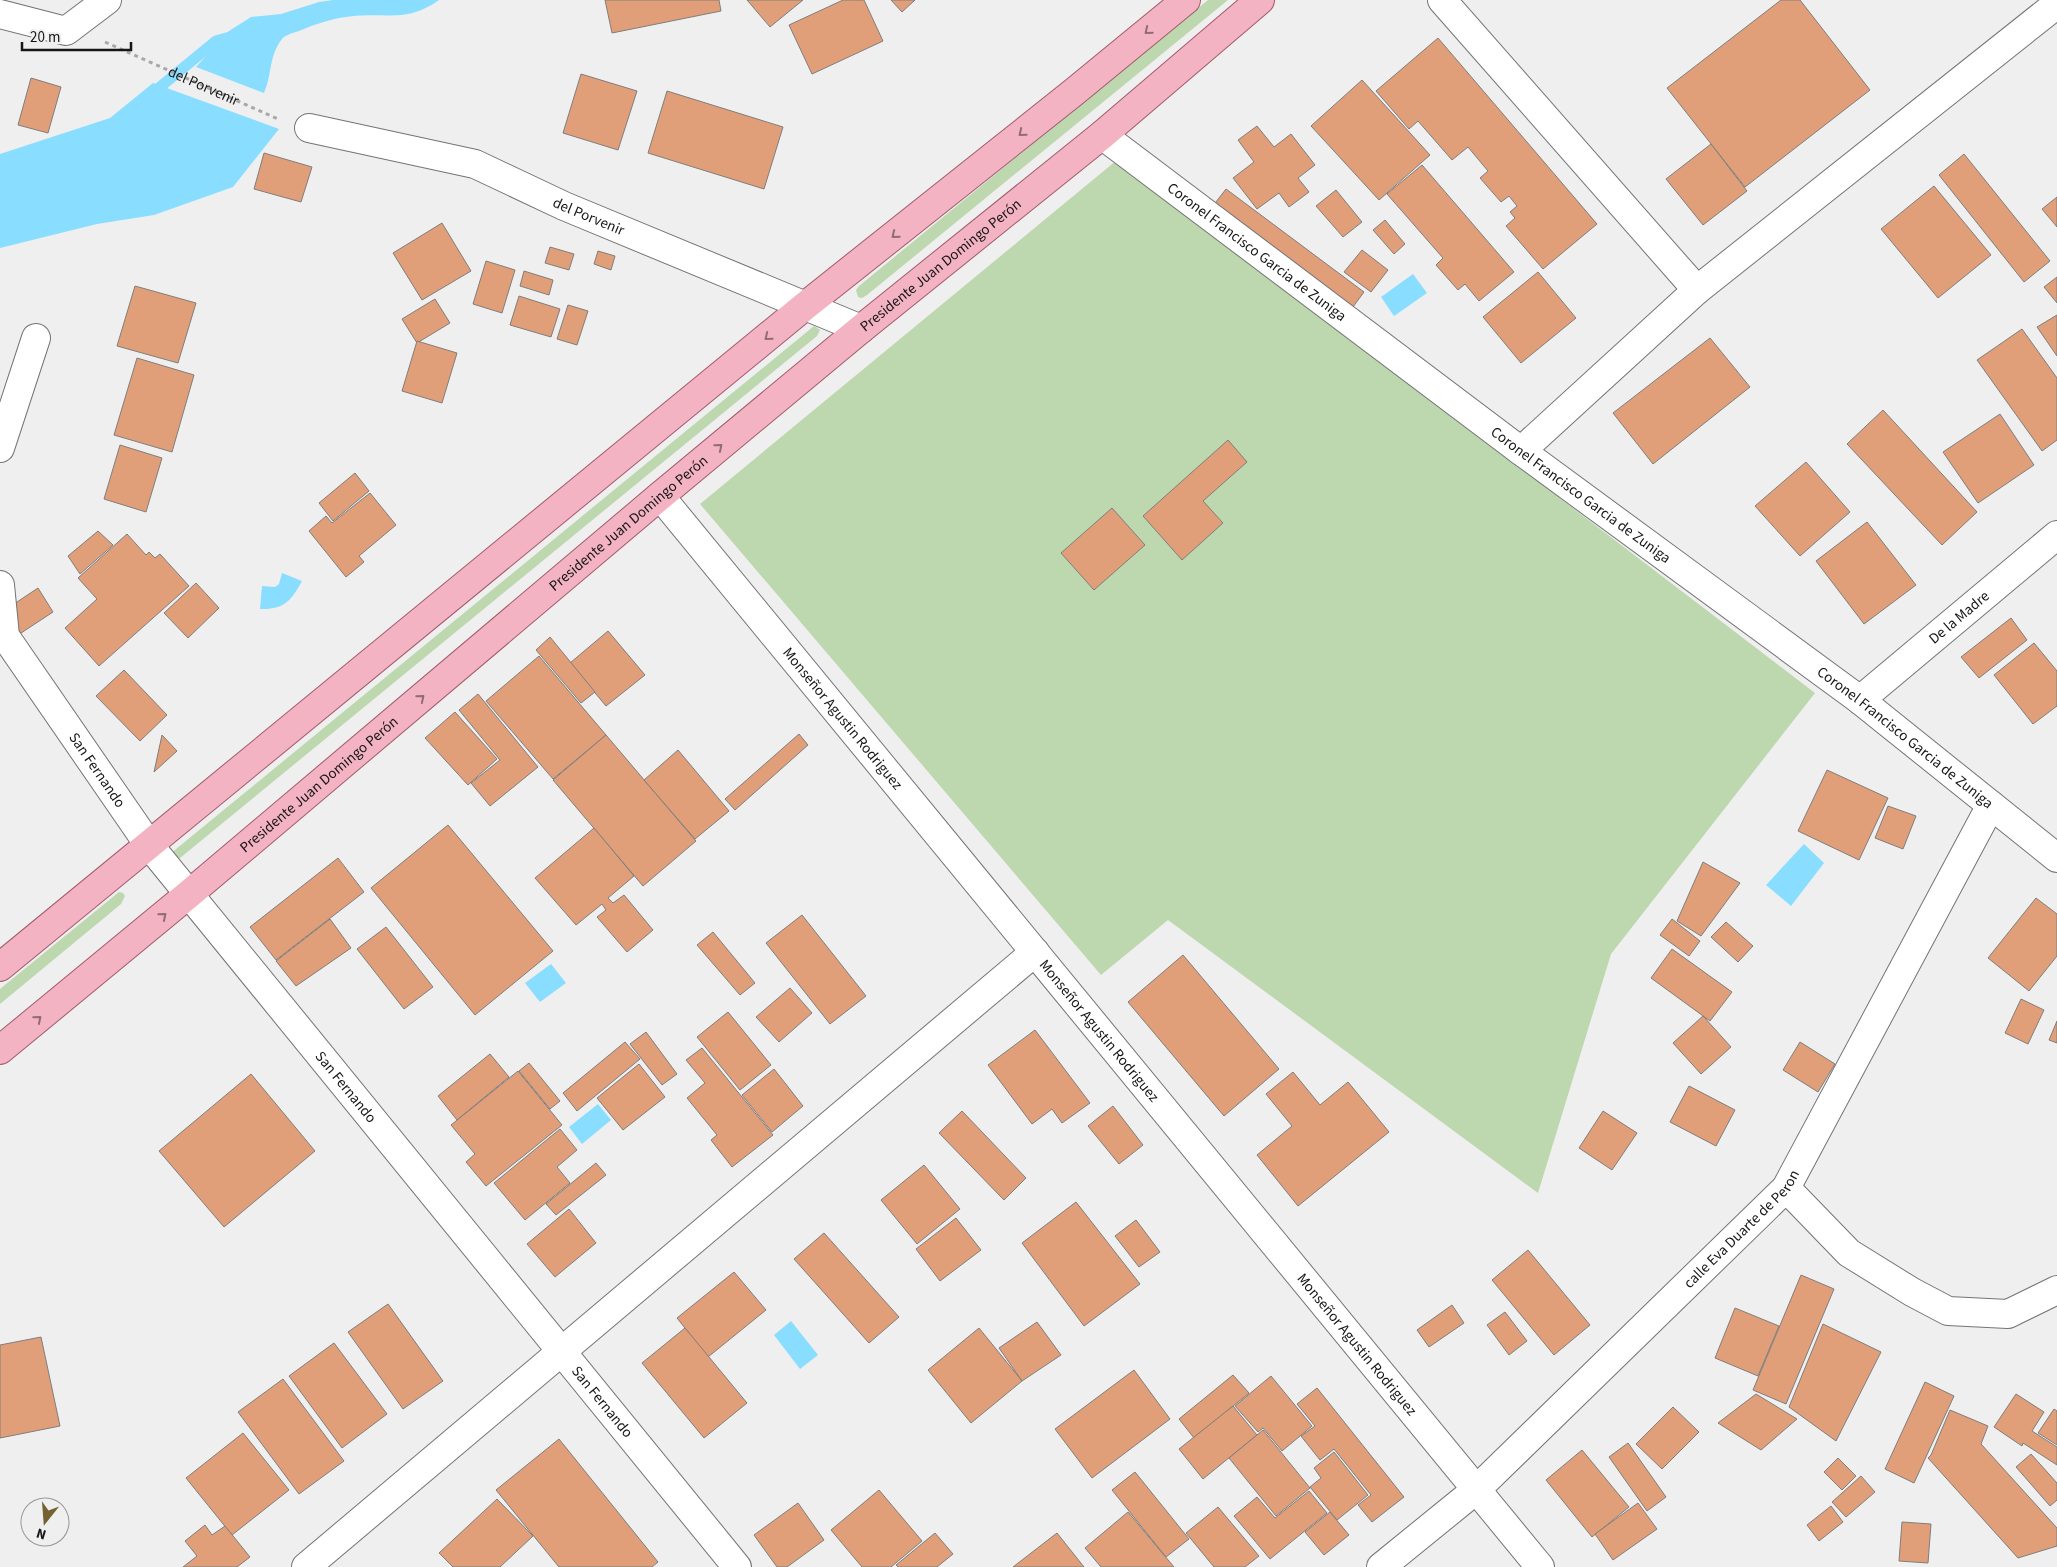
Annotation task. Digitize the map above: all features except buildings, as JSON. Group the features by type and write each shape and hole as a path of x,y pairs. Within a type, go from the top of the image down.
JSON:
{"main road":[{"path":"0,967 805,306 1074,92 1186,0"},
{"name":"Presidente Juan Domingo Perón","path":"0,1050 189,894 860,329 1102,135 1260,0"}],"street":[{"path":"0,14 66,31 108,0"},
{"path":"1442,0 1697,290"},
{"path":"1521,451 1697,290 2057,4"},
{"name":"del Porvenir","path":"309,128 475,164 564,206 860,329"},
{"name":"Coronel Francisco Garcia de Zuniga","path":"1102,135 1521,451 1860,700 2057,858"},
{"path":"0,448 36,338"},
{"name":"Monseñor Agustin Rodriguez","path":"660,496 1540,1567"},
{"name":"De la Madre","path":"1860,700 2057,535"},
{"name":"San Fernando","path":"0,585 2,637 149,845 737,1567"},
{"name":"calle Eva Duarte de Peron","path":"1381,1567 1477,1489 1786,1188 1991,805"},
{"path":"306,1567 1035,952"},
{"path":"1786,1188 1849,1253 1912,1292 1948,1311 2008,1314 2057,1290"}],"path":[{"name":"del Porvenir","path":"113,44 267,115"}],"green space":[{"path":"1208,0 1228,0 867,295 862,298 858,297 856,290 859,286"},
{"path":"1117,160 1815,693 1611,954 1538,1193 1168,920 1101,975 700,504"},
{"path":"814,326 820,330 817,336 180,858 176,860 170,854"},
{"path":"119,892 125,896 121,904 0,1004 0,989"}],"water":[{"path":"333,0 439,0 428,7 408,14 340,18 319,23 287,35 282,39 275,52 264,93 196,67 229,31 251,17 281,14 319,2"},
{"path":"153,83 279,129 233,187 154,215 97,224 0,248 0,154 110,118"},
{"path":"1413,274 1427,293 1394,316 1381,297"},
{"path":"282,573 302,581 291,598 281,606 260,609 262,586 275,587 279,584"},
{"path":"1804,844 1824,863 1791,906 1766,885"},
{"path":"551,964 566,983 540,1002 525,983"},
{"path":"598,1104 611,1120 582,1144 569,1127"},
{"path":"791,1321 818,1355 800,1369 774,1335"}],"waterway":[{"path":"149,96 216,41 237,35"}]}
